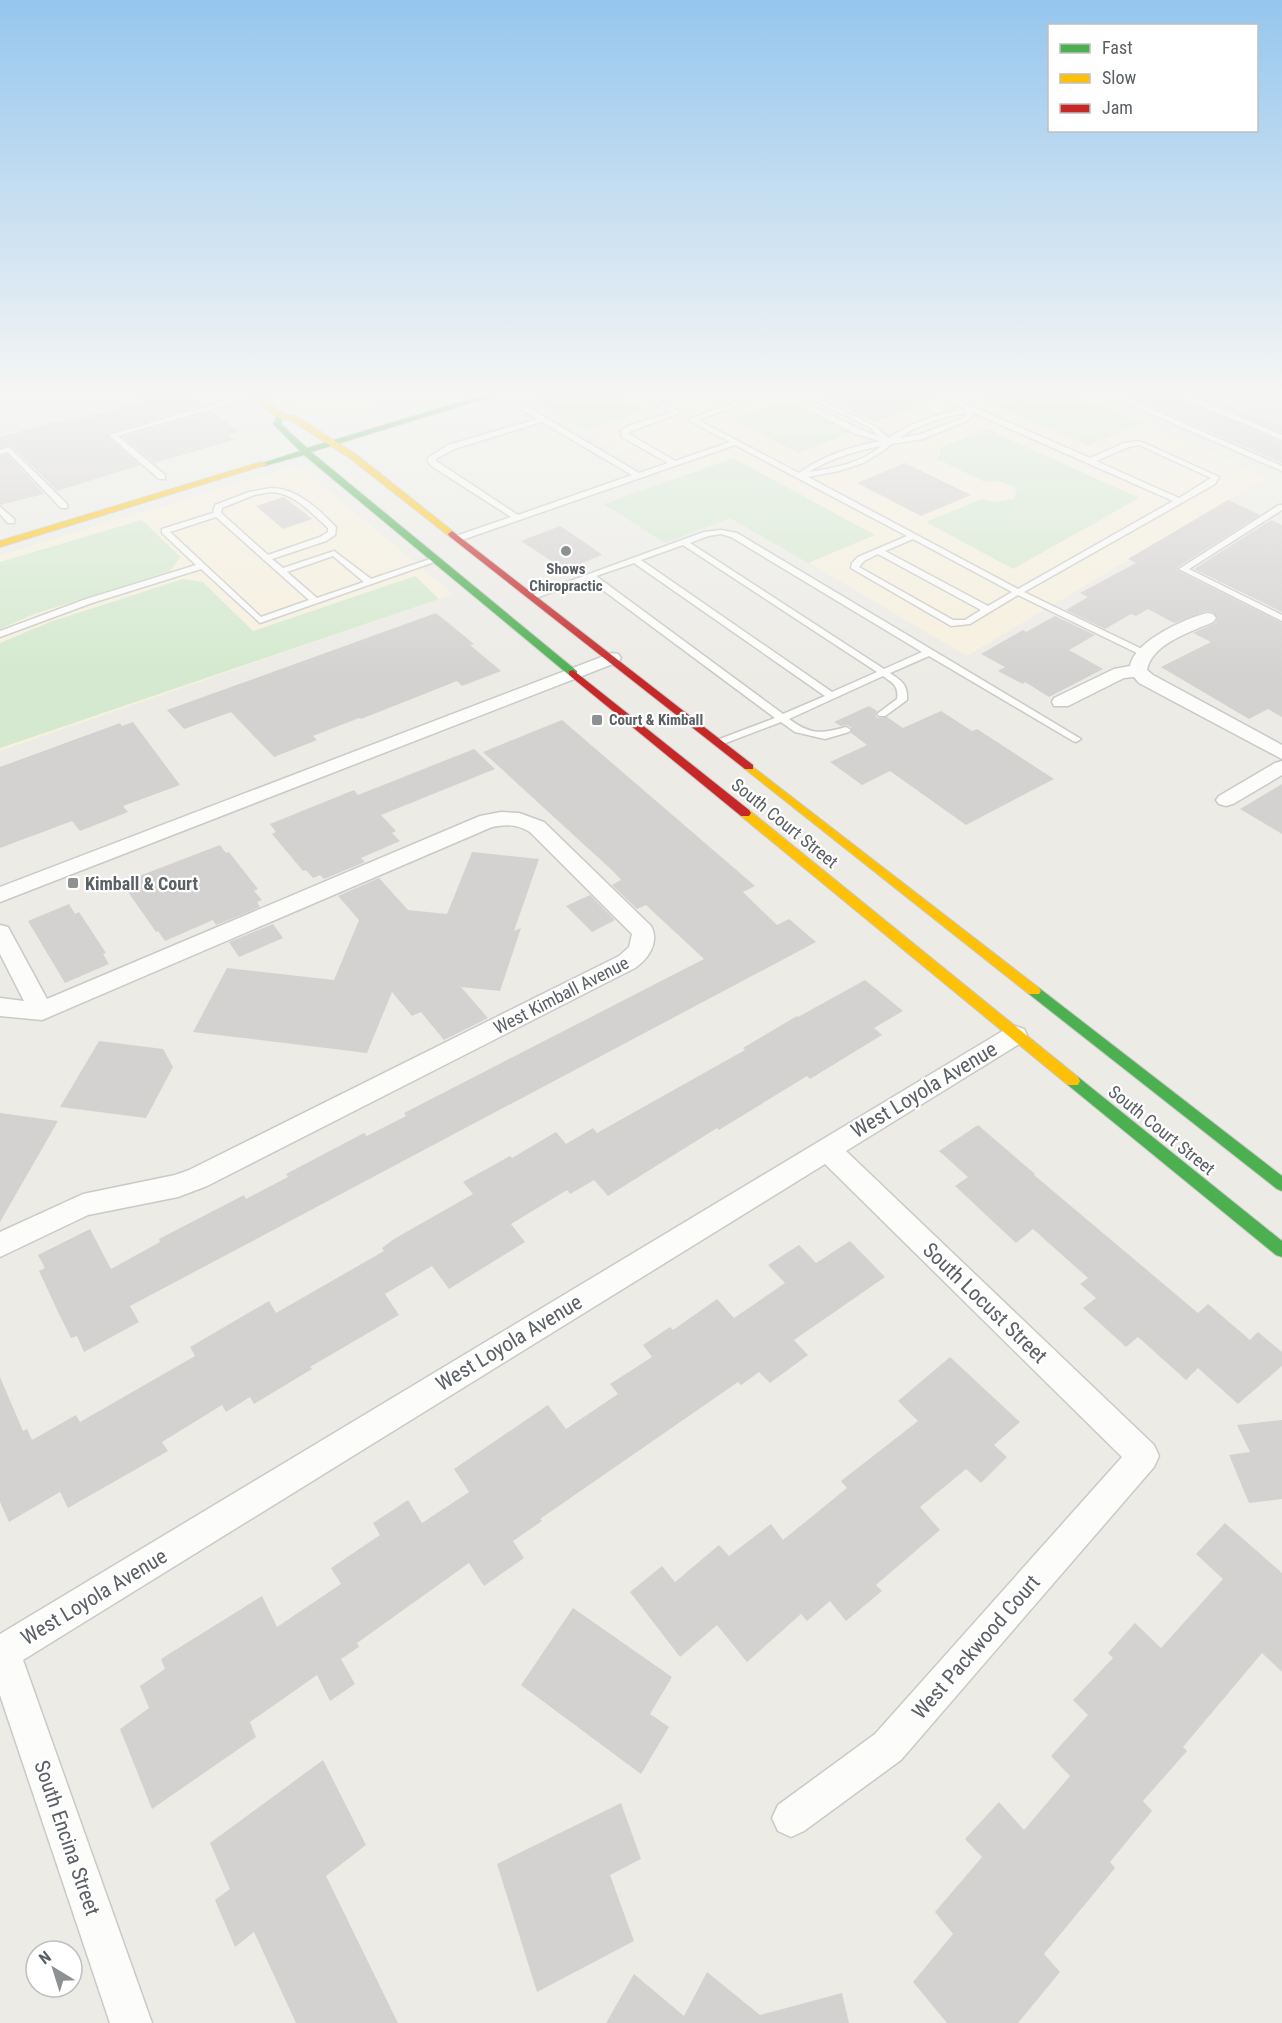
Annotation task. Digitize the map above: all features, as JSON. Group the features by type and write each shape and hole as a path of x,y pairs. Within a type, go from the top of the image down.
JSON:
{"street":[{"path":"0,544 188,488"},
{"name":"South Court Street","path":"350,488 1015,1035 1282,1251"},
{"name":"South Court Street","path":"395,488 1282,1185"},
{"path":"1061,702 1141,662 1157,643 1207,618"},
{"path":"0,895 612,658"},
{"path":"1141,662 1146,679 1282,753"},
{"path":"1226,800 1282,767"},
{"name":"West Kimball Avenue","path":"0,1007 42,1011 487,821 502,817 516,817 537,827 643,932 643,943 638,955 627,962 198,1178 178,1186 83,1205 0,1245"},
{"path":"3,947 42,1011"},
{"name":"West Loyola Avenue","path":"3,1652 1015,1035"},
{"name":"South Locust Street","path":"826,1149 1143,1456"},
{"name":"West Packwood Court","path":"791,1818 888,1747 1143,1456"},
{"name":"South Encina Street","path":"3,1652 131,2023"}],"lane":[{"path":"47,488 64,506"},
{"path":"472,488 517,518"},
{"path":"459,538 600,488"},
{"path":"823,488 1018,592 1141,662"},
{"path":"1151,488 1177,500"},
{"path":"913,536 856,563 855,568 944,619 959,624 988,610 1200,488"},
{"path":"217,514 218,507 226,503 279,489 289,492 332,527 332,533 323,539 267,558"},
{"path":"1282,507 1183,569 1282,618"},
{"path":"0,509 11,521"},
{"path":"217,514 165,531 260,620 436,560"},
{"path":"217,514 314,600"},
{"path":"533,596 715,532 734,535 1076,739"},
{"path":"684,543 899,684 903,691 902,700 882,714"},
{"path":"878,551 988,610"},
{"path":"282,571 334,553 369,582"},
{"path":"637,561 830,695"},
{"path":"0,634 89,602 202,566"},
{"path":"591,577 798,730 812,735 825,736 846,730"},
{"path":"720,742 782,719 830,695 929,652"}],"shaded area":[{"path":"220,488 326,488 453,594 0,751 0,555"},
{"path":"683,488 1248,488 967,656"}],"green space":[{"path":"648,488 789,488 875,535 808,563 730,518 665,543 604,504"},
{"path":"1014,488 1118,488 1139,498 1013,569 926,522 982,499 994,502 1014,499 1017,490"},
{"path":"142,520 180,557 170,571 34,614 0,629 0,562"},
{"path":"415,576 439,599 0,748 0,643 50,622 183,579 203,582 253,631"}],"building":[{"path":"0,488 39,488 44,494 0,505"},
{"path":"867,488 957,488 971,495 921,516"},
{"path":"284,497 312,519 283,529 256,506"},
{"path":"1228,500 1260,515 1178,567 1177,570 1282,623 1282,717 1268,709 1249,719 1161,667 1211,642 1193,633 1215,623 1218,618 1213,612 1206,611 1174,623 1148,609 1136,616 1131,614 1105,629 1066,610 1088,597 1080,593 1136,563 1128,559"},
{"path":"1271,520 1282,525 1282,612 1194,569"},
{"name":"Shows Chiropractic","path":"560,526 602,555 565,570 521,541"},
{"path":"436,613 474,644 470,645 501,671 462,686 457,681 359,718 313,736 317,740 274,757 231,712 184,729 167,710"},
{"path":"1055,616 1095,635 1069,650 1103,669 1049,697 1025,682 1023,684 998,671 1005,667 981,654 1023,630 1026,632"},
{"path":"869,706 877,711 875,714 877,718 887,717 903,728 941,711 972,731 977,729 1054,779 966,825 890,771 862,785 830,762 867,745 851,733 852,728 834,722"},
{"path":"562,720 755,886 743,892 777,925 789,919 816,942 130,1306 139,1322 84,1352 77,1336 71,1338 60,1316 39,1271 45,1268 38,1255 90,1229 111,1269 160,1242 159,1239 244,1195 246,1199 288,1177 286,1174 364,1133 367,1136 406,1116 404,1113 704,959 646,905 637,909 612,885 621,880 615,873 483,752"},
{"path":"133,722 180,785 123,806 128,812 80,831 72,821 0,848 0,767 120,723 122,726"},
{"path":"474,749 495,769 381,815 396,831 392,833 400,841 361,858 365,862 324,879 320,875 313,878 306,870 303,871 272,834 276,832 270,824 354,790 358,795"},
{"path":"1282,784 1282,834 1240,809"},
{"path":"220,845 226,853 229,852 258,889 254,891 262,900 257,902 260,907 216,925 213,920 165,941 128,892 132,890 126,881"},
{"path":"472,852 539,859 514,931 521,928 500,991 461,987 488,1018 444,1040 421,1012 412,1016 392,992 367,1053 193,1032 227,968 334,980 359,920 338,896 379,878 408,910 447,914"},
{"path":"590,895 615,920 592,932 566,906"},
{"path":"69,904 75,914 79,912 106,953 103,954 109,964 65,983 28,921"},
{"path":"273,924 283,938 239,957 229,942"},
{"path":"865,980 903,1011 874,1028 882,1035 810,1079 807,1076 719,1130 717,1128 608,1196 594,1180 570,1194 567,1190 511,1224 525,1242 449,1289 432,1266 385,1294 399,1315 310,1367 312,1369 254,1404 250,1397 226,1412 222,1405 162,1442 168,1451 68,1508 60,1492 9,1522 0,1502 0,1377 23,1431 27,1429 32,1440 76,1415 80,1422 195,1356 190,1347 269,1301 276,1313 384,1251 382,1248 394,1239 473,1194 463,1182 510,1156 512,1158 556,1132 566,1144 593,1128 597,1133 745,1050 743,1048 797,1016"},
{"path":"99,1041 163,1049 173,1067 146,1118 60,1107"},
{"path":"0,1113 58,1121 0,1222"},
{"path":"978,1125 1198,1313 1208,1304 1250,1340 1258,1332 1282,1352 1282,1366 1238,1404 1198,1368 1186,1380 1138,1337 1126,1347 1083,1308 1096,1298 1080,1284 1088,1278 1033,1229 1016,1243 955,1186 968,1177 939,1151"},
{"path":"850,1241 885,1277 794,1340 808,1355 770,1383 759,1372 741,1385 738,1382 540,1519 542,1521 513,1541 524,1558 484,1586 469,1563 357,1643 359,1647 341,1659 355,1684 330,1701 317,1675 250,1722 256,1737 152,1809 120,1729 149,1708 140,1686 165,1669 161,1659 262,1596 277,1627 341,1584 331,1568 380,1535 373,1523 408,1500 422,1523 469,1492 454,1469 548,1405 566,1429 618,1394 610,1384 652,1357 643,1345 670,1327 673,1330 717,1299 734,1318 785,1283 768,1265 799,1245 816,1263"},
{"path":"950,1357 1020,1422 994,1445 1007,1457 981,1483 966,1469 920,1507 940,1530 876,1585 882,1591 846,1621 830,1601 807,1621 801,1614 747,1662 717,1625 680,1657 630,1592 662,1566 675,1582 719,1545 729,1556 771,1524 783,1540 847,1488 841,1481 918,1421 898,1401"},
{"path":"1282,1420 1282,1499 1249,1503 1229,1455 1250,1452 1237,1425"},
{"path":"1225,1523 1282,1573 1282,1672 1262,1653 1183,1747 1187,1751 1143,1801 1152,1811 1110,1862 1115,1868 1044,1954 1060,1972 1018,2023 947,2023 913,1982 953,1934 935,1912 982,1857 965,1839 999,1802 1024,1830 1070,1776 1051,1756 1088,1715 1073,1700 1113,1658 1108,1653 1135,1623 1161,1648 1223,1579 1196,1554"},
{"path":"573,1608 672,1677 650,1714 669,1727 641,1774 521,1685"},
{"path":"323,1760 366,1845 326,1876 398,2023 296,2023 254,1932 235,1947 215,1900 230,1889 210,1843"},
{"path":"621,1803 641,1859 610,1875 634,1941 537,1992 497,1864"},
{"path":"707,1972 760,2015 842,1993 849,2023 606,2023 634,1974 684,2016"}],"traffic: fast":[{"path":"348,488 573,673"},
{"path":"1034,991 1282,1185"},
{"path":"1073,1081 1282,1250"}],"traffic: slow":[{"path":"0,544 183,488"},
{"path":"394,488 452,534"},
{"path":"749,767 1034,991"},
{"path":"745,813 1073,1081"}],"traffic: jam":[{"path":"452,534 749,767"},
{"path":"573,673 745,813"}],"place":[{"name":"Shows Chiropractic","path":"566,551"},
{"name":"Court & Kimball","path":"597,720"},
{"name":"Kimball & Court","path":"73,883"}]}
